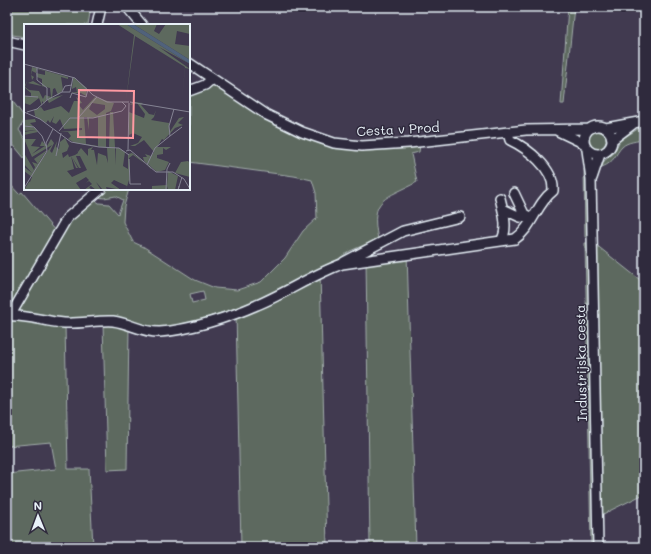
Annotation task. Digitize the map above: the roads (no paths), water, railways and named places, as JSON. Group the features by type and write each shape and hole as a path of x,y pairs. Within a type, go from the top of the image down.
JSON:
{"street":[{"path":"97,24 101,7"},
{"path":"127,7 141,24"},
{"path":"7,41 24,45"},
{"name":"Cesta v Prod","path":"190,64 267,115 302,132 334,143 362,146 409,143 536,130 588,129"},
{"path":"190,91 205,85 212,78"},
{"path":"606,128 610,133 612,140 610,148 600,154 593,154 585,146 584,134 588,129 598,125 606,128 640,122"},
{"path":"612,140 640,122"},
{"name":"Cesta v Prod","path":"557,130 585,146"},
{"path":"100,190 67,218 8,316 63,323 112,321 124,323 142,331 159,332 176,330 216,320 257,305 323,270 342,264 516,239 521,235 541,202 553,191 554,186 542,163 532,153 510,140 508,133"},
{"name":"Industrijska cesta","path":"585,146 591,179 598,547"},
{"name":"Industrijska cesta","path":"591,179 600,154"},
{"path":"514,193 524,214 532,218"},
{"path":"500,198 505,236 501,241"},
{"path":"502,209 520,217 532,218"},
{"path":"342,264 349,258 402,231 460,217"}]}
